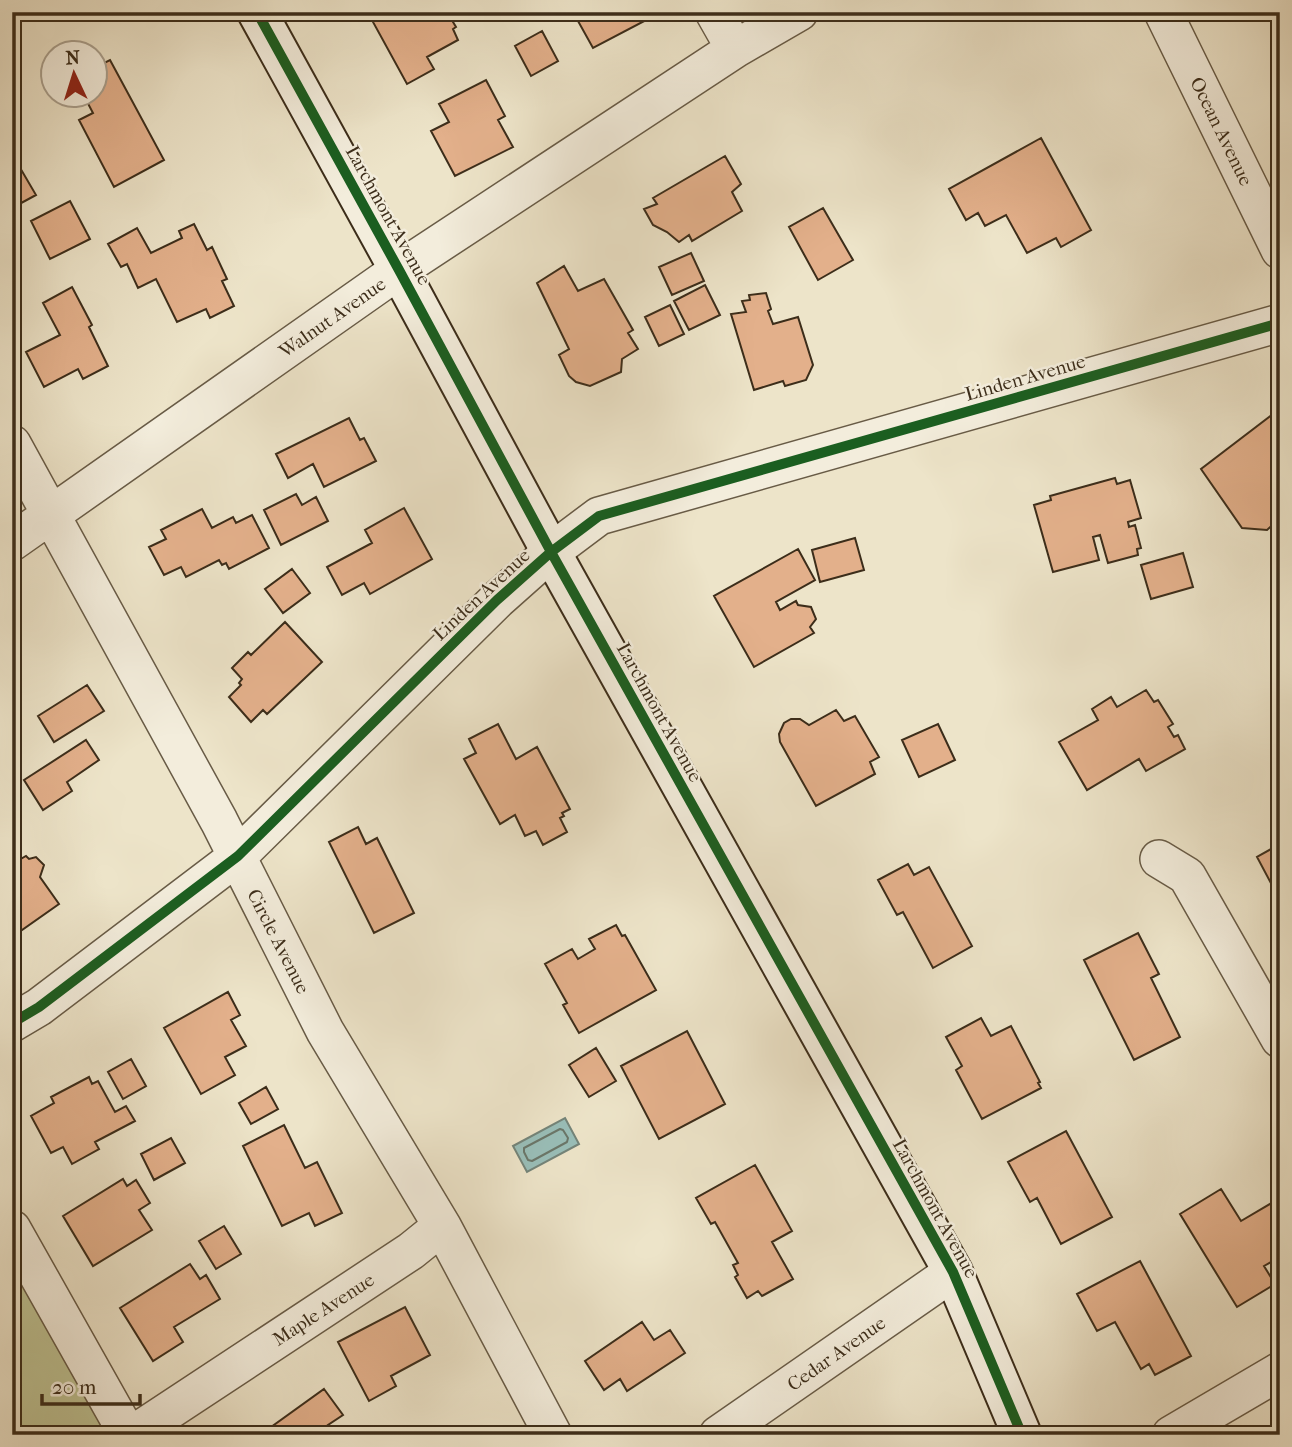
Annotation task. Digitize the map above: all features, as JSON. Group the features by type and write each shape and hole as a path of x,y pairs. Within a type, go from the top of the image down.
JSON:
{"street":[{"name":"Larchmont Avenue","path":"257,12 551,552 953,1272 1022,1435"},
{"path":"714,12 735,49"},
{"name":"Walnut Avenue","path":"12,542 399,270 735,49 799,12"},
{"name":"Ocean Avenue","path":"1163,12 1280,250"},
{"name":"Linden Avenue","path":"12,1023 39,1007 238,856 497,600 551,552 600,516 1280,323"},
{"name":"Circle Avenue","path":"12,444 238,856 326,1031 442,1226 553,1435"},
{"path":"1159,859 1187,876 1280,1039"},
{"name":"Maple Avenue","path":"130,1435 411,1251 442,1226"},
{"path":"12,1229 130,1435"},
{"name":"Cedar Avenue","path":"718,1435 953,1272"},
{"path":"1171,1435 1280,1371"}],"green space":[{"path":"12,1248 117,1435 12,1435"}],"water":[{"path":"565,1118 579,1144 527,1172 513,1146"}],"building":[{"path":"391,12 447,12 456,27 453,29 458,40 427,57 434,69 407,84 373,22"},
{"path":"573,12 650,12 652,17 593,48"},
{"path":"542,31 558,61 531,76 515,46"},
{"path":"110,60 164,160 114,187 79,120 93,113 90,108 108,108"},
{"path":"486,80 505,116 498,120 513,147 455,176 431,131 449,122 439,104"},
{"path":"1041,138 1091,230 1061,247 1056,238 1027,253 1006,215 985,226 978,213 966,220 949,189"},
{"path":"12,154 36,195 12,208"},
{"path":"725,156 741,184 732,192 742,211 692,241 689,235 679,242 653,225 644,209 657,204 653,198"},
{"path":"70,201 90,239 50,259 31,221"},
{"path":"823,208 853,260 818,280 789,227"},
{"path":"194,224 207,250 212,247 227,279 222,281 234,306 210,318 206,309 177,322 156,279 138,288 127,264 121,267 108,244 137,228 151,253 182,238 179,231"},
{"path":"691,253 704,281 672,295 659,267"},
{"path":"564,266 578,291 604,279 633,330 628,333 638,349 622,359 621,372 590,386 576,382 569,376 559,355 569,349 537,283"},
{"path":"705,285 720,315 689,330 674,301"},
{"path":"72,287 92,325 89,327 108,366 83,379 78,369 44,387 26,352 60,335 43,303"},
{"path":"766,293 773,324 798,317 813,365 806,380 785,386 783,381 754,390 731,314 746,312 742,301 750,300 749,295"},
{"path":"670,305 684,334 659,346 645,317"},
{"path":"1273,414 1280,424 1278,520 1267,530 1242,528 1201,469"},
{"path":"349,418 360,440 364,438 376,461 324,487 313,464 288,478 276,454"},
{"path":"1115,478 1117,484 1130,480 1141,518 1128,522 1129,527 1135,525 1141,548 1137,549 1138,555 1108,563 1100,535 1093,537 1099,560 1053,572 1034,505 1051,500 1050,496"},
{"path":"296,494 302,505 316,497 328,521 281,545 264,510"},
{"path":"404,508 432,559 370,594 364,583 342,595 327,567 372,543 365,530"},
{"path":"202,509 212,528 233,517 236,523 252,515 269,548 229,569 226,563 222,565 219,560 186,577 181,567 164,575 149,547 166,539 161,530"},
{"path":"855,538 864,570 820,582 812,550"},
{"path":"798,549 815,580 776,602 780,610 796,601 798,605 811,607 816,619 810,627 814,633 754,667 714,596"},
{"path":"1183,553 1193,587 1151,599 1141,565"},
{"path":"292,569 310,593 283,613 265,589"},
{"path":"285,622 322,662 267,714 263,710 251,722 229,697 241,685 239,683 242,679 232,668 248,652 251,655"},
{"path":"87,685 104,711 54,742 38,716"},
{"path":"1146,690 1154,702 1158,700 1173,724 1168,727 1174,737 1178,735 1185,749 1146,771 1139,759 1087,790 1059,742 1098,720 1092,709 1111,697 1117,707"},
{"path":"836,710 844,721 855,716 879,757 870,762 875,774 816,806 780,742 779,734 784,723 791,719 800,719 809,725"},
{"path":"498,724 516,759 537,747 570,809 562,813 564,816 560,818 567,832 543,845 536,831 525,836 515,815 500,824 464,759 476,753 469,739"},
{"path":"938,724 955,760 919,777 902,740"},
{"path":"86,740 99,760 67,782 72,791 43,810 24,780"},
{"path":"358,827 366,844 377,838 414,913 374,933 329,842"},
{"path":"1280,844 1280,886 1274,889 1257,857"},
{"path":"26,856 29,859 36,857 44,865 40,877 59,904 12,937 12,864"},
{"path":"908,864 914,875 929,867 972,946 933,968 903,912 897,915 878,880"},
{"path":"616,925 622,936 625,935 656,990 579,1033 563,1005 567,1003 545,964 572,949 578,959 595,949 589,939"},
{"path":"1138,933 1159,974 1151,978 1180,1037 1134,1060 1084,960"},
{"path":"228,992 240,1015 231,1020 246,1046 225,1057 235,1075 201,1094 164,1028"},
{"path":"981,1018 991,1036 1011,1026 1041,1088 982,1119 956,1070 962,1066 946,1037"},
{"path":"687,1031 725,1104 659,1139 621,1066"},
{"path":"596,1048 616,1081 589,1097 569,1065"},
{"path":"131,1059 146,1086 123,1099 108,1072"},
{"path":"89,1077 92,1084 98,1081 115,1112 126,1106 135,1121 95,1142 99,1149 72,1164 63,1147 51,1153 31,1116 54,1103 51,1097"},
{"path":"266,1087 278,1109 251,1124 239,1103"},
{"path":"284,1125 305,1168 317,1162 342,1213 315,1226 309,1213 282,1226 243,1146"},
{"path":"1066,1131 1112,1217 1061,1244 1037,1198 1030,1202 1008,1162"},
{"path":"171,1138 185,1163 154,1180 141,1154"},
{"path":"755,1165 792,1231 772,1242 793,1279 762,1296 758,1291 747,1298 735,1277 738,1275 733,1265 738,1263 715,1222 711,1224 696,1198"},
{"path":"123,1179 127,1186 136,1180 150,1203 139,1210 152,1230 93,1266 63,1216"},
{"path":"1221,1189 1241,1221 1280,1198 1280,1257 1264,1266 1275,1284 1237,1307 1180,1214"},
{"path":"224,1226 241,1254 216,1269 199,1241"},
{"path":"1140,1261 1191,1356 1155,1375 1149,1364 1141,1369 1115,1322 1097,1331 1077,1294"},
{"path":"190,1264 200,1279 206,1275 220,1299 174,1327 183,1342 153,1361 120,1308"},
{"path":"405,1307 430,1355 391,1376 396,1386 369,1401 338,1342"},
{"path":"642,1322 654,1340 670,1330 685,1353 627,1391 620,1379 604,1390 585,1361"},
{"path":"324,1389 343,1415 328,1425 332,1430 325,1435 260,1435"}],"cycle path":[{"path":"257,12 551,552 953,1272 1022,1435"},
{"path":"12,1023 39,1007 238,856 497,600 551,552 599,516 1280,323"}]}
